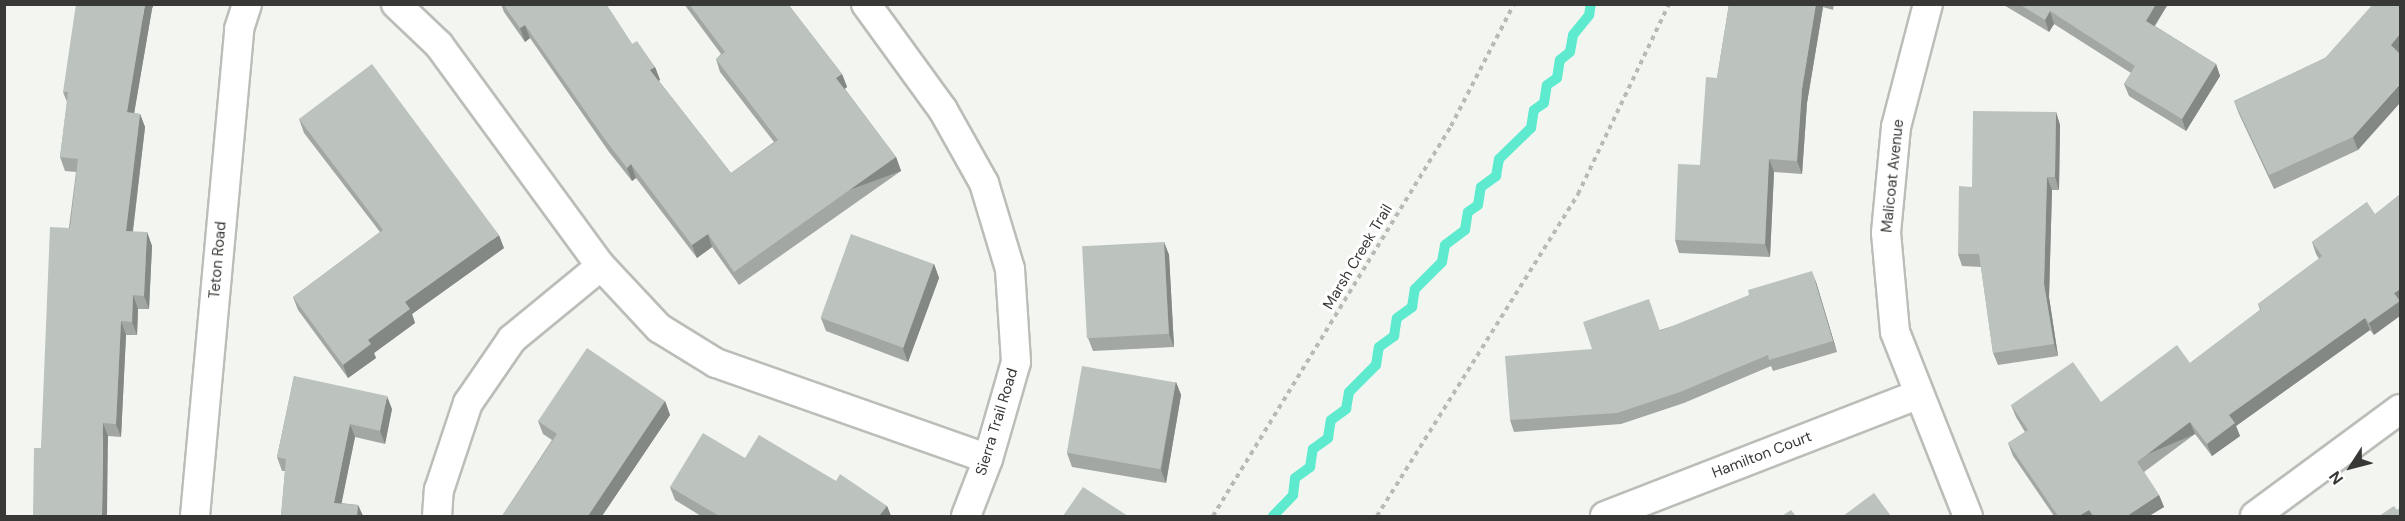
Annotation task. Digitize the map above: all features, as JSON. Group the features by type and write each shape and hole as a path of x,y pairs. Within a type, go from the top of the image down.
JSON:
{"street":[{"name":"Teton Road","path":"195,516 239,29 247,4"},
{"path":"396,4 439,45 601,266 659,328 716,363 988,459"},
{"name":"Sierra Trail Road","path":"866,4 944,110 984,183 1010,270 1016,362 988,459 966,516"},
{"name":"Malicoat Avenue","path":"1928,4 1896,127 1886,233 1895,332 1968,516"},
{"path":"437,516 439,490 468,403 512,339 601,266"},
{"name":"Hamilton Court","path":"1605,516 1919,394"},
{"path":"2255,516 2400,409"}],"path":[{"name":"Marsh Creek Trail","path":"1213,516 1451,126 1514,4"},
{"path":"1377,516 1578,194 1669,4"}],"building":[{"path":"76,4 145,4 127,112 140,114 126,231 147,232 144,296 133,295 132,322 121,321 116,424 103,423 102,516 33,516 34,448 41,448 50,227 70,228 78,159 60,157 68,92 63,92"},
{"path":"503,4 606,4 632,44 637,41 655,67 650,70 731,173 778,140 716,59 725,52 689,4 788,4 842,74 836,78 896,157 734,272 708,234 692,245 631,164 627,168 604,138 525,25 520,28"},
{"path":"1729,4 1816,4 1802,89 1797,161 1769,159 1765,244 1675,240 1678,164 1700,165 1706,77 1717,78"},
{"path":"2019,4 2156,4 2146,21 2216,64 2182,119 2124,84 2135,66 2050,11 2045,20"},
{"path":"2373,4 2400,4 2400,34 2391,45 2400,54 2400,84 2353,137 2269,175 2234,101 2325,58"},
{"path":"372,64 499,235 405,302 410,309 368,340 371,344 343,365 293,297 383,230 299,119"},
{"path":"1973,111 2056,112 2055,177 2047,177 2044,284 2054,344 1993,353 1979,254 1958,254 1959,186 1972,187"},
{"path":"2400,194 2400,289 2394,293 2400,301 2369,323 2365,318 2229,415 2235,423 2207,444 2190,422 2137,462 2159,495 2127,516 2094,516 2089,510 2079,516 2058,516 2008,443 2028,430 2011,405 2073,362 2101,402 2177,345 2190,363 2261,309 2258,304 2322,256 2312,242 2367,202 2375,214"},
{"path":"851,234 934,264 903,348 821,318"},
{"path":"1164,242 1169,334 1087,338 1082,246"},
{"path":"1812,271 1833,341 1769,360 1768,355 1680,392 1617,413 1510,420 1505,356 1592,349 1583,322 1649,299 1660,331 1749,295 1748,290"},
{"path":"587,348 665,401 588,516 502,516 557,434 538,421"},
{"path":"1082,366 1176,382 1160,469 1067,453"},
{"path":"294,376 387,396 380,431 350,424 334,503 358,505 357,516 281,516 286,459 277,457"},
{"path":"703,433 745,458 759,435 836,481 840,474 887,506 879,516 719,516 670,487"},
{"path":"1083,487 1128,516 1063,516"},
{"path":"1874,493 1891,516 1843,516"},
{"path":"2394,506 2397,510 2400,507 2400,516 2379,516"},
{"path":"1791,510 1796,516 1782,516"}],"waterway":[{"path":"1273,516 1293,495 1295,478 1310,467 1313,449 1328,438 1331,420 1346,409 1349,392 1376,365 1379,347 1394,336 1397,318 1412,307 1415,289 1442,262 1445,245 1465,230 1468,212 1478,205 1481,187 1496,176 1499,159 1531,128 1534,110 1544,103 1547,85 1557,78 1560,60 1570,52 1573,35 1589,15 1591,4"}]}
